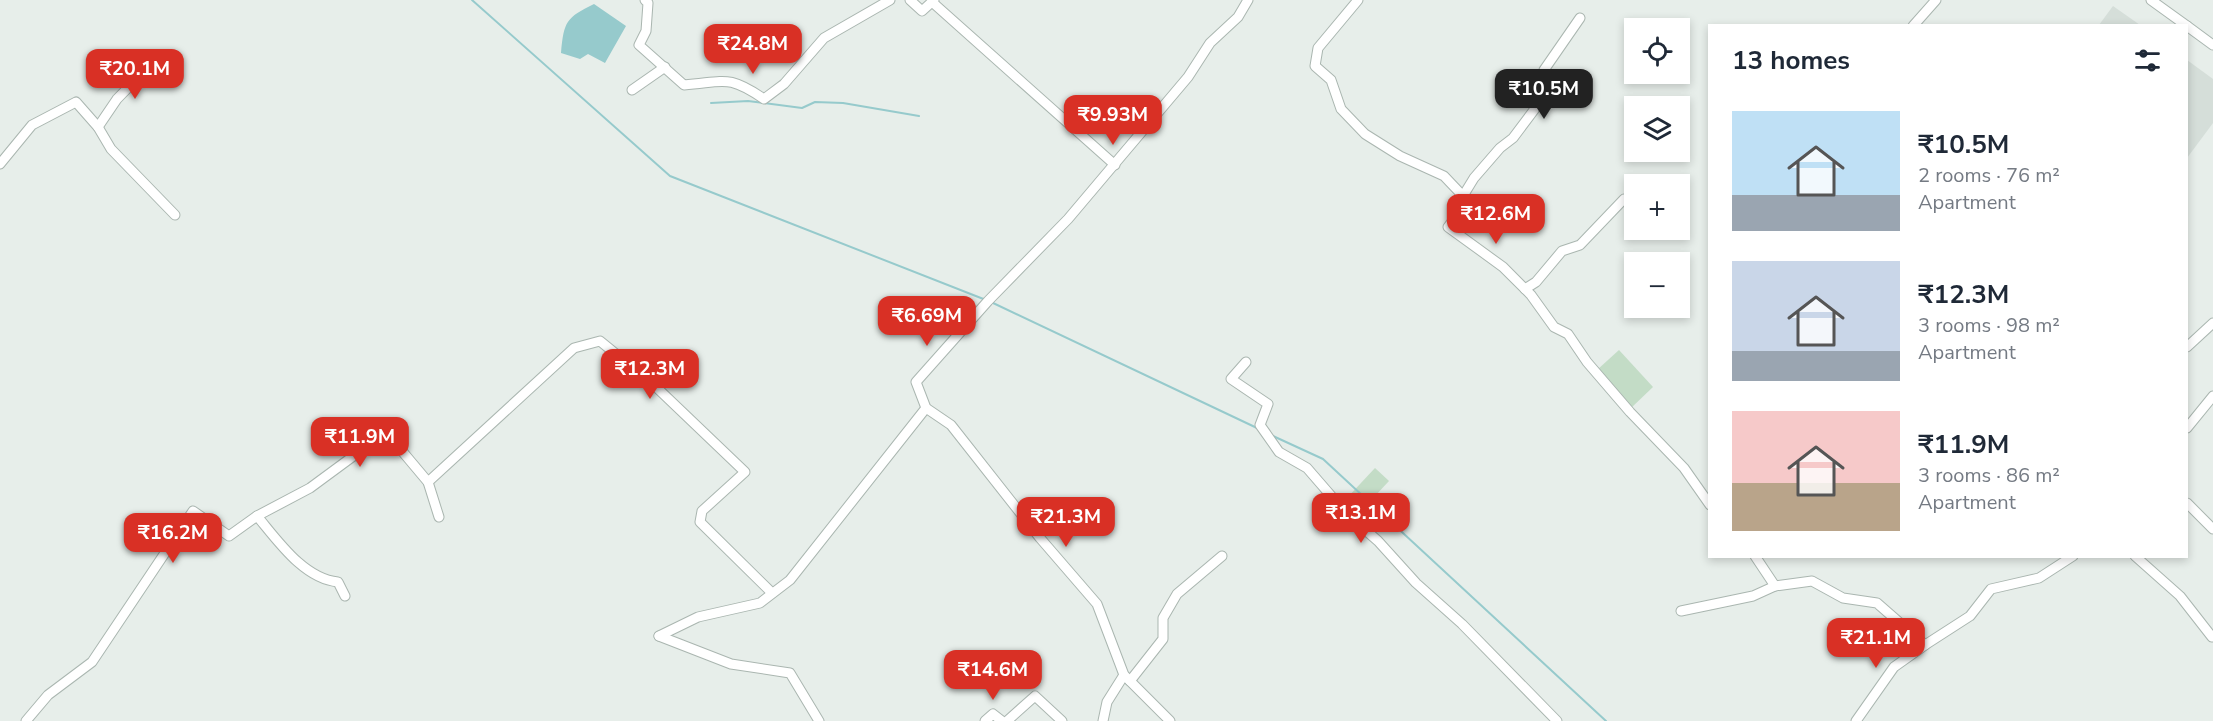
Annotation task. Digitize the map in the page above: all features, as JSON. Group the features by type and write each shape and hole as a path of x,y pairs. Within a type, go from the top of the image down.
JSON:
{"street":[{"path":"645,0 648,3 645,31 639,45 684,85 722,79 744,85 764,99 784,84 824,38 890,0"},
{"path":"910,0 922,11 933,1 1115,165"},
{"path":"1170,721 1127,678 1097,604 1040,538 951,425 926,408 916,382 923,371 1068,219 1115,165 1188,77 1210,43 1238,17 1248,0"},
{"path":"1358,0 1318,48 1315,66 1331,80 1341,108 1365,134 1400,156 1444,176 1463,196"},
{"path":"1915,24 1936,0"},
{"path":"2151,0 2184,24"},
{"path":"1580,18 1544,70 1540,98 1534,110 1514,138 1500,148 1474,178 1463,196 1461,210 1448,227 1503,267 1525,289 1554,327 1568,334 1601,379 1684,468 1708,502"},
{"path":"2188,27 2213,45"},
{"path":"98,127 117,99 154,61"},
{"path":"632,90 665,67"},
{"path":"0,164 32,125 75,102 98,127 111,149 175,215"},
{"path":"1525,289 1536,282 1562,251 1580,245 1624,199"},
{"path":"2188,345 2213,322"},
{"path":"428,482 574,348 600,341 654,385 745,472 702,512 700,522 772,593"},
{"path":"1246,362 1231,379 1268,404 1260,425 1279,452 1307,468 1346,513 1378,541 1416,583 1462,624 1557,721"},
{"path":"2188,428 2213,396"},
{"path":"819,721 790,673 731,664 659,636 698,617 760,603 790,580 926,408"},
{"path":"26,721 48,695 92,662 193,511 229,536 257,516 310,488 386,432 428,482 439,517"},
{"path":"2188,504 2213,529"},
{"path":"257,516 289,554 323,581 338,582 345,596"},
{"path":"1103,721 1107,702 1163,639 1163,618 1178,594 1222,556"},
{"path":"1756,558 1775,586"},
{"path":"1856,721 1894,668 1970,615 1991,589 2039,578 2070,558"},
{"path":"2137,558 2180,596 2212,637"},
{"path":"1681,611 1752,596 1775,586 1812,581 1843,598 1877,603 1925,645"},
{"path":"1007,721 1035,696 1062,721"},
{"path":"985,721 993,714 1002,721"}],"shaded area":[{"path":"2113,6 2139,24 2100,24"},
{"path":"2188,61 2213,79 2213,123 2188,157"}],"green space":[{"path":"1619,350 1653,387 1631,408 1597,370"},
{"path":"1375,468 1389,481 1360,512 1346,499"}],"water":[{"path":"594,4 626,26 605,63 588,54 580,59 561,53 563,34 568,22 577,13"}],"waterway":[{"path":"472,0 670,176 986,300"},
{"path":"711,103 748,101 802,108 815,102 843,103 919,116"},
{"path":"991,302 1257,428"},
{"path":"1273,436 1323,459 1606,721"}]}
